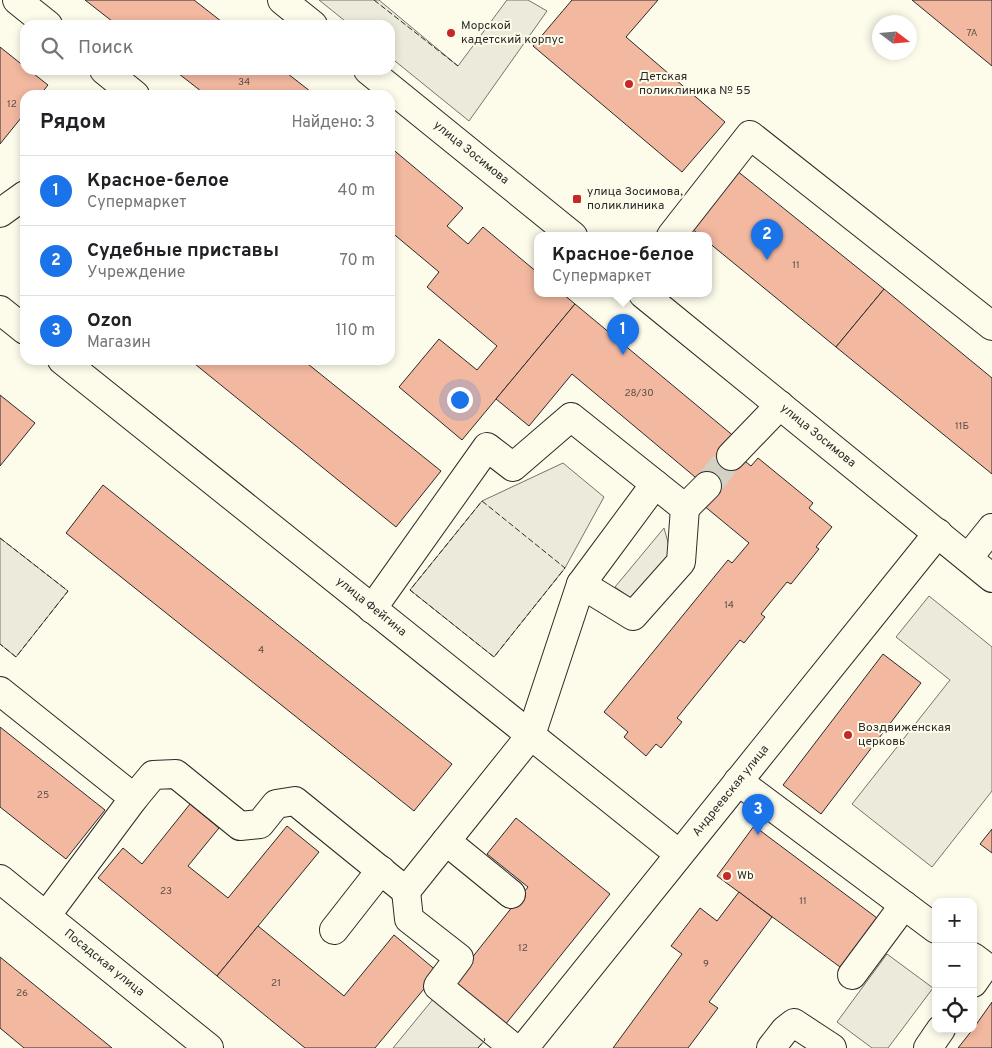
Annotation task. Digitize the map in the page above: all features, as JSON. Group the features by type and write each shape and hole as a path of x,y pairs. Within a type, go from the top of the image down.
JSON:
{"street":[{"path":"17,0 42,20"},
{"path":"282,0 307,20"},
{"path":"109,75 123,90"},
{"name":"улица Зосимова","path":"374,75 393,90"},
{"name":"улица Зосимова","path":"395,92 568,232"},
{"path":"674,232 750,135 992,326"},
{"path":"0,214 20,198"},
{"name":"улица Зосимова","path":"647,297 992,578"},
{"path":"0,310 20,326"},
{"name":"улица Фейгина","path":"68,365 679,854"},
{"path":"731,456 780,405"},
{"path":"372,609 487,447 513,466 570,417 685,508"},
{"path":"406,891 531,735 581,584 655,484"},
{"path":"581,584 633,616 681,562 685,508 707,486"},
{"path":"968,558 992,528"},
{"name":"Андреевская улица","path":"524,1048 938,533"},
{"path":"0,691 134,798"},
{"path":"46,916 153,775 176,774 240,826 260,824 276,804 295,801 406,891 410,919 460,958 438,986 514,1048"},
{"path":"738,781 932,926"},
{"path":"446,841 511,894"},
{"path":"334,930 381,870"},
{"name":"Посадская улица","path":"0,878 209,1048"},
{"path":"852,975 904,905"},
{"path":"771,1048 785,1030 794,1023 832,1048"},
{"path":"928,1048 938,1033"}],"shaded area":[{"path":"319,0 379,0 458,66 507,0 528,0 547,11 469,121 395,61 395,20 344,20"},
{"path":"563,463 604,497 565,568 494,657 410,590 482,501"},
{"path":"664,528 671,553 631,598 615,587"},
{"path":"0,538 68,591 16,657 0,644"},
{"path":"929,596 992,647 992,791 932,867 852,804 950,680 896,637"},
{"path":"887,954 932,987 888,1048 872,1048 837,1022"},
{"path":"434,998 485,1040 478,1048 393,1048"}],"building":[{"path":"85,0 194,0 220,20 111,20"},
{"name":"Детская поликлиника № 55","path":"572,0 658,0 626,37 725,122 682,172 533,46"},
{"path":"912,0 992,0 992,66"},
{"path":"0,47 20,63 20,75 35,75 48,85 44,90 20,90 20,119 0,144"},
{"path":"180,75 289,75 309,90 200,90"},
{"path":"395,151 463,208 447,226 468,244 483,227 534,270 534,297 567,297 575,304 462,440 399,387 439,339 477,370 497,346 427,287 439,272 395,235"},
{"path":"736,170 884,289 836,347 712,245 712,232 696,232 687,225"},
{"path":"884,289 992,378 992,474 836,347"},
{"path":"575,304 736,438 738,462 713,492 572,374 529,426 496,399"},
{"path":"196,365 309,365 441,471 396,527"},
{"path":"0,395 35,423 0,466"},
{"path":"741,458 751,466 758,458 813,503 809,508 832,527 816,547 819,549 791,584 787,582 761,614 765,617 744,643 740,640 677,718 682,722 661,748 656,744 646,756 624,737 628,732 604,712 728,560 732,563 749,543 703,505"},
{"path":"103,485 452,764 414,811 66,533"},
{"path":"883,654 921,683 821,814 783,785"},
{"path":"0,727 105,810 66,859 0,807"},
{"path":"190,804 219,828 188,866 228,898 287,826 319,852 217,976 98,878 123,848 142,864"},
{"path":"516,818 610,894 505,1025 452,983 528,887 487,854"},
{"path":"754,826 877,918 840,967 717,876"},
{"path":"992,829 992,853 980,844"},
{"path":"739,892 772,917 709,1002 718,1008 688,1048 613,1048 682,954 671,946 700,908 717,921"},
{"path":"258,926 344,996 394,935 438,972 375,1048 305,1048 217,976"},
{"path":"0,957 112,1048 24,1048 0,1028"},
{"path":"992,1002 992,1048 958,1048 970,1033 977,1033 977,1023"}],"tunnel":[{"path":"707,486 731,456"}],"fence":[{"path":"374,0 458,66"},
{"path":"482,501 565,568 494,657 410,590 482,501"},
{"path":"0,538 68,591 16,657 0,644"},
{"path":"478,1048 485,1040 484,1038"}],"place":[{"name":"Морской кадетский корпус","path":"451,33"},
{"name":"Детская поликлиника № 55","path":"629,84"},
{"name":"улица Зосимова, поликлиника","path":"577,199"},
{"name":"Судебные приставы","path":"767,260"},
{"name":"Красное-белое","path":"623,355"},
{"name":"Воздвиженская церковь","path":"848,735"},
{"name":"Ozon","path":"758,835"},
{"name":"Wb","path":"727,876"}]}
